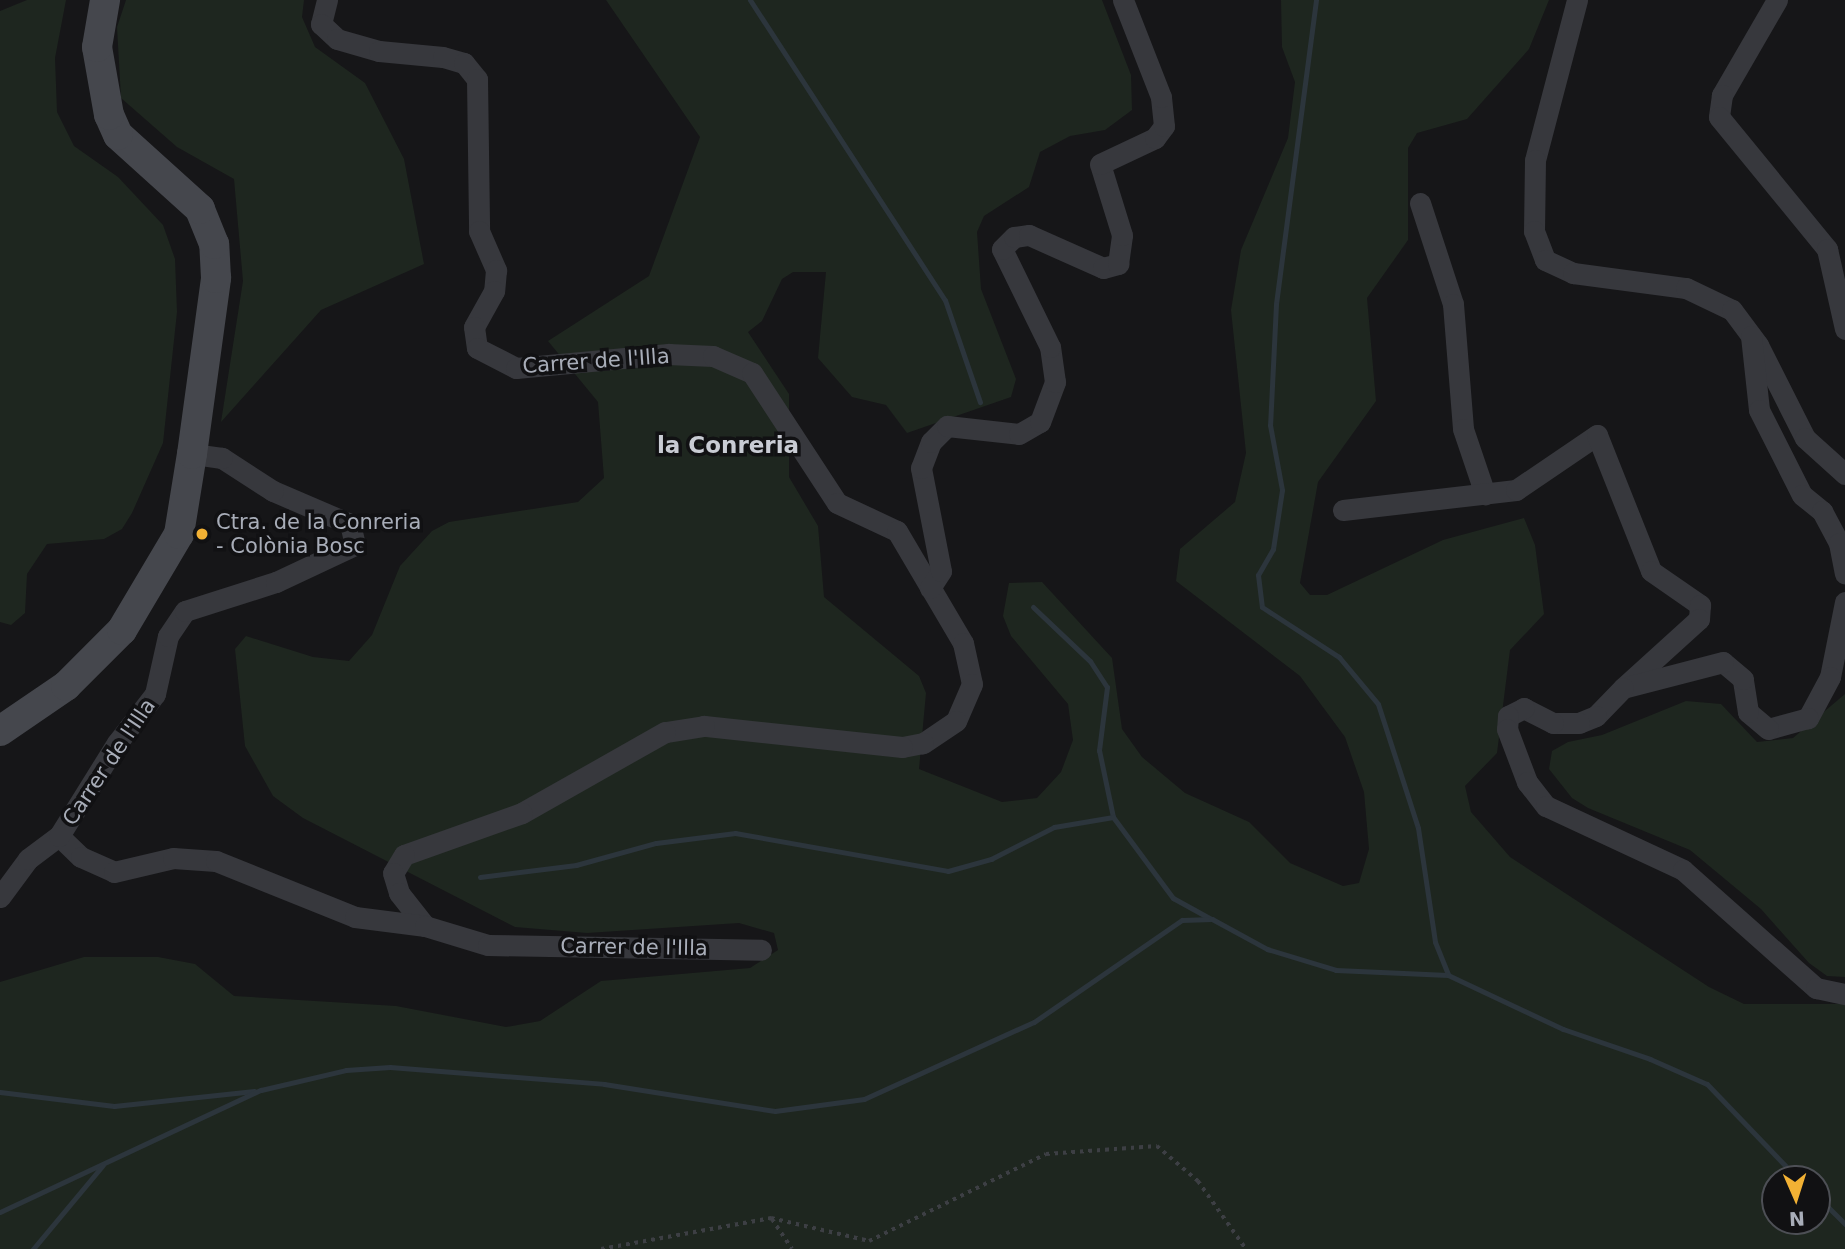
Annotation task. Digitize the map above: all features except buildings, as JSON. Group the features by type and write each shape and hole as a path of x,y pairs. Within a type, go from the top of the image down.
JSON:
{"street":[{"path":"0,731 66,686 122,630 179,534 192,454 216,278 214,244 200,209 118,135 108,116 97,47 104,0"},
{"name":"Carrer de l'Illa","path":"327,0 321,24 337,39 379,51 443,57 464,63 477,79 479,231 496,270 494,291 474,327 477,348 516,368 645,354 734,362 768,388 837,503 897,531 963,643 972,684 968,704 940,733 902,747 704,726 665,732 523,813 404,855 393,873 399,893 425,926"},
{"path":"930,588 941,571 921,468 931,442 947,426 1019,434 1040,422 1055,382 1050,347 1002,249 1014,237 1029,235 1103,268 1118,264 1122,235 1100,164 1155,138 1164,126 1163,105 1122,0"},
{"path":"1577,0 1535,160 1534,231 1545,260 1573,273 1685,288 1732,310 1751,336 1805,438 1845,474"},
{"path":"1777,0 1728,82 1720,117 1827,249 1845,329"},
{"path":"1420,203 1453,304 1464,429 1485,494"},
{"path":"1751,336 1759,410 1802,495 1827,522 1845,573"},
{"path":"1343,510 1516,490 1597,435 1651,572 1700,605 1699,619 1596,716 1579,723 1553,723 1524,708 1508,716 1527,782 1546,806 1683,870 1816,988 1845,994"},
{"name":"Carrer de l'Illa","path":"0,897 28,859 59,836 117,743 155,694 168,636 185,611 276,582 355,545 350,524 273,491 222,458 192,454"},
{"path":"1623,688 1723,662 1743,679 1748,712 1768,729 1808,718 1830,677 1845,602"},
{"name":"Carrer de l'Illa","path":"59,836 81,857 114,872 173,858 216,862 355,917 425,926 488,945 761,950"}],"path":[{"path":"601,1249 771,1218 869,1241 1046,1154 1157,1146 1198,1181 1246,1249"},
{"path":"771,1218 792,1249"}],"shaded area":[{"path":"27,0 66,0 55,58 57,112 74,146 118,177 163,225 175,259 177,312 163,443 132,513 122,529 104,539 47,544 27,574 25,613 11,625 0,622 0,11"},
{"path":"126,0 304,0 302,17 315,47 365,83 404,159 424,264 321,310 221,422 243,281 234,179 177,147 121,98 117,27"},
{"path":"606,0 1102,0 1131,75 1132,110 1105,130 1070,136 1040,152 1029,187 984,216 977,232 981,289 1016,379 1011,397 907,433 886,405 852,397 818,358 826,272 793,272 782,279 762,321 748,332 789,394 789,477 818,526 824,597 919,676 926,693 919,769 1002,802 1037,798 1061,772 1073,740 1068,704 1011,636 1003,616 1009,583 1042,582 1112,658 1122,729 1142,757 1185,793 1249,822 1290,863 1343,886 1359,883 1369,849 1364,792 1345,737 1300,676 1176,581 1180,549 1235,502 1246,453 1231,310 1241,250 1288,138 1295,82 1282,47 1281,0 1549,0 1529,49 1467,119 1417,133 1408,148 1408,240 1367,298 1376,401 1318,482 1300,583 1310,595 1327,595 1443,540 1524,518 1535,545 1544,614 1510,650 1497,753 1465,786 1471,812 1510,857 1709,987 1744,1004 1845,1004 1845,1249 0,1249 0,982 84,957 158,957 195,964 234,996 396,1006 506,1027 540,1021 601,981 750,968 778,950 774,933 739,923 587,933 515,927 303,818 273,796 245,746 235,649 246,636 313,657 349,661 372,635 400,566 432,531 449,522 578,502 604,478 598,402 548,341 649,276 700,137"},
{"path":"1845,694 1845,977 1827,976 1809,963 1761,909 1690,850 1588,808 1572,798 1549,769 1552,751 1568,742 1602,735 1686,701 1721,704 1757,742 1793,738"}],"waterway":[{"path":"750,0 945,300 980,402"},
{"path":"1316,0 1276,304 1270,425 1282,490 1273,549 1258,575 1262,607 1339,657 1378,704 1418,828 1435,942 1448,975"},
{"path":"1033,607 1090,661 1107,687 1099,750 1113,817"},
{"path":"480,877 576,865 656,843 735,833 948,871 991,859 1054,827 1113,817 1173,898 1211,919"},
{"path":"0,1212 261,1090 346,1070 390,1067 604,1084 775,1111 864,1099 1034,1022 1182,920 1212,919 1267,949 1336,970 1448,975 1563,1029 1650,1059 1707,1084 1785,1165"},
{"path":"0,1092 114,1106 254,1091"},
{"path":"33,1249 103,1165"},
{"path":"1831,1210 1845,1224"}],"place":[{"name":"Ctra. de la Conreria - Colònia Bosc","path":"202,534"}],"district":[{"name":"la Conreria","path":"728,445"}]}
